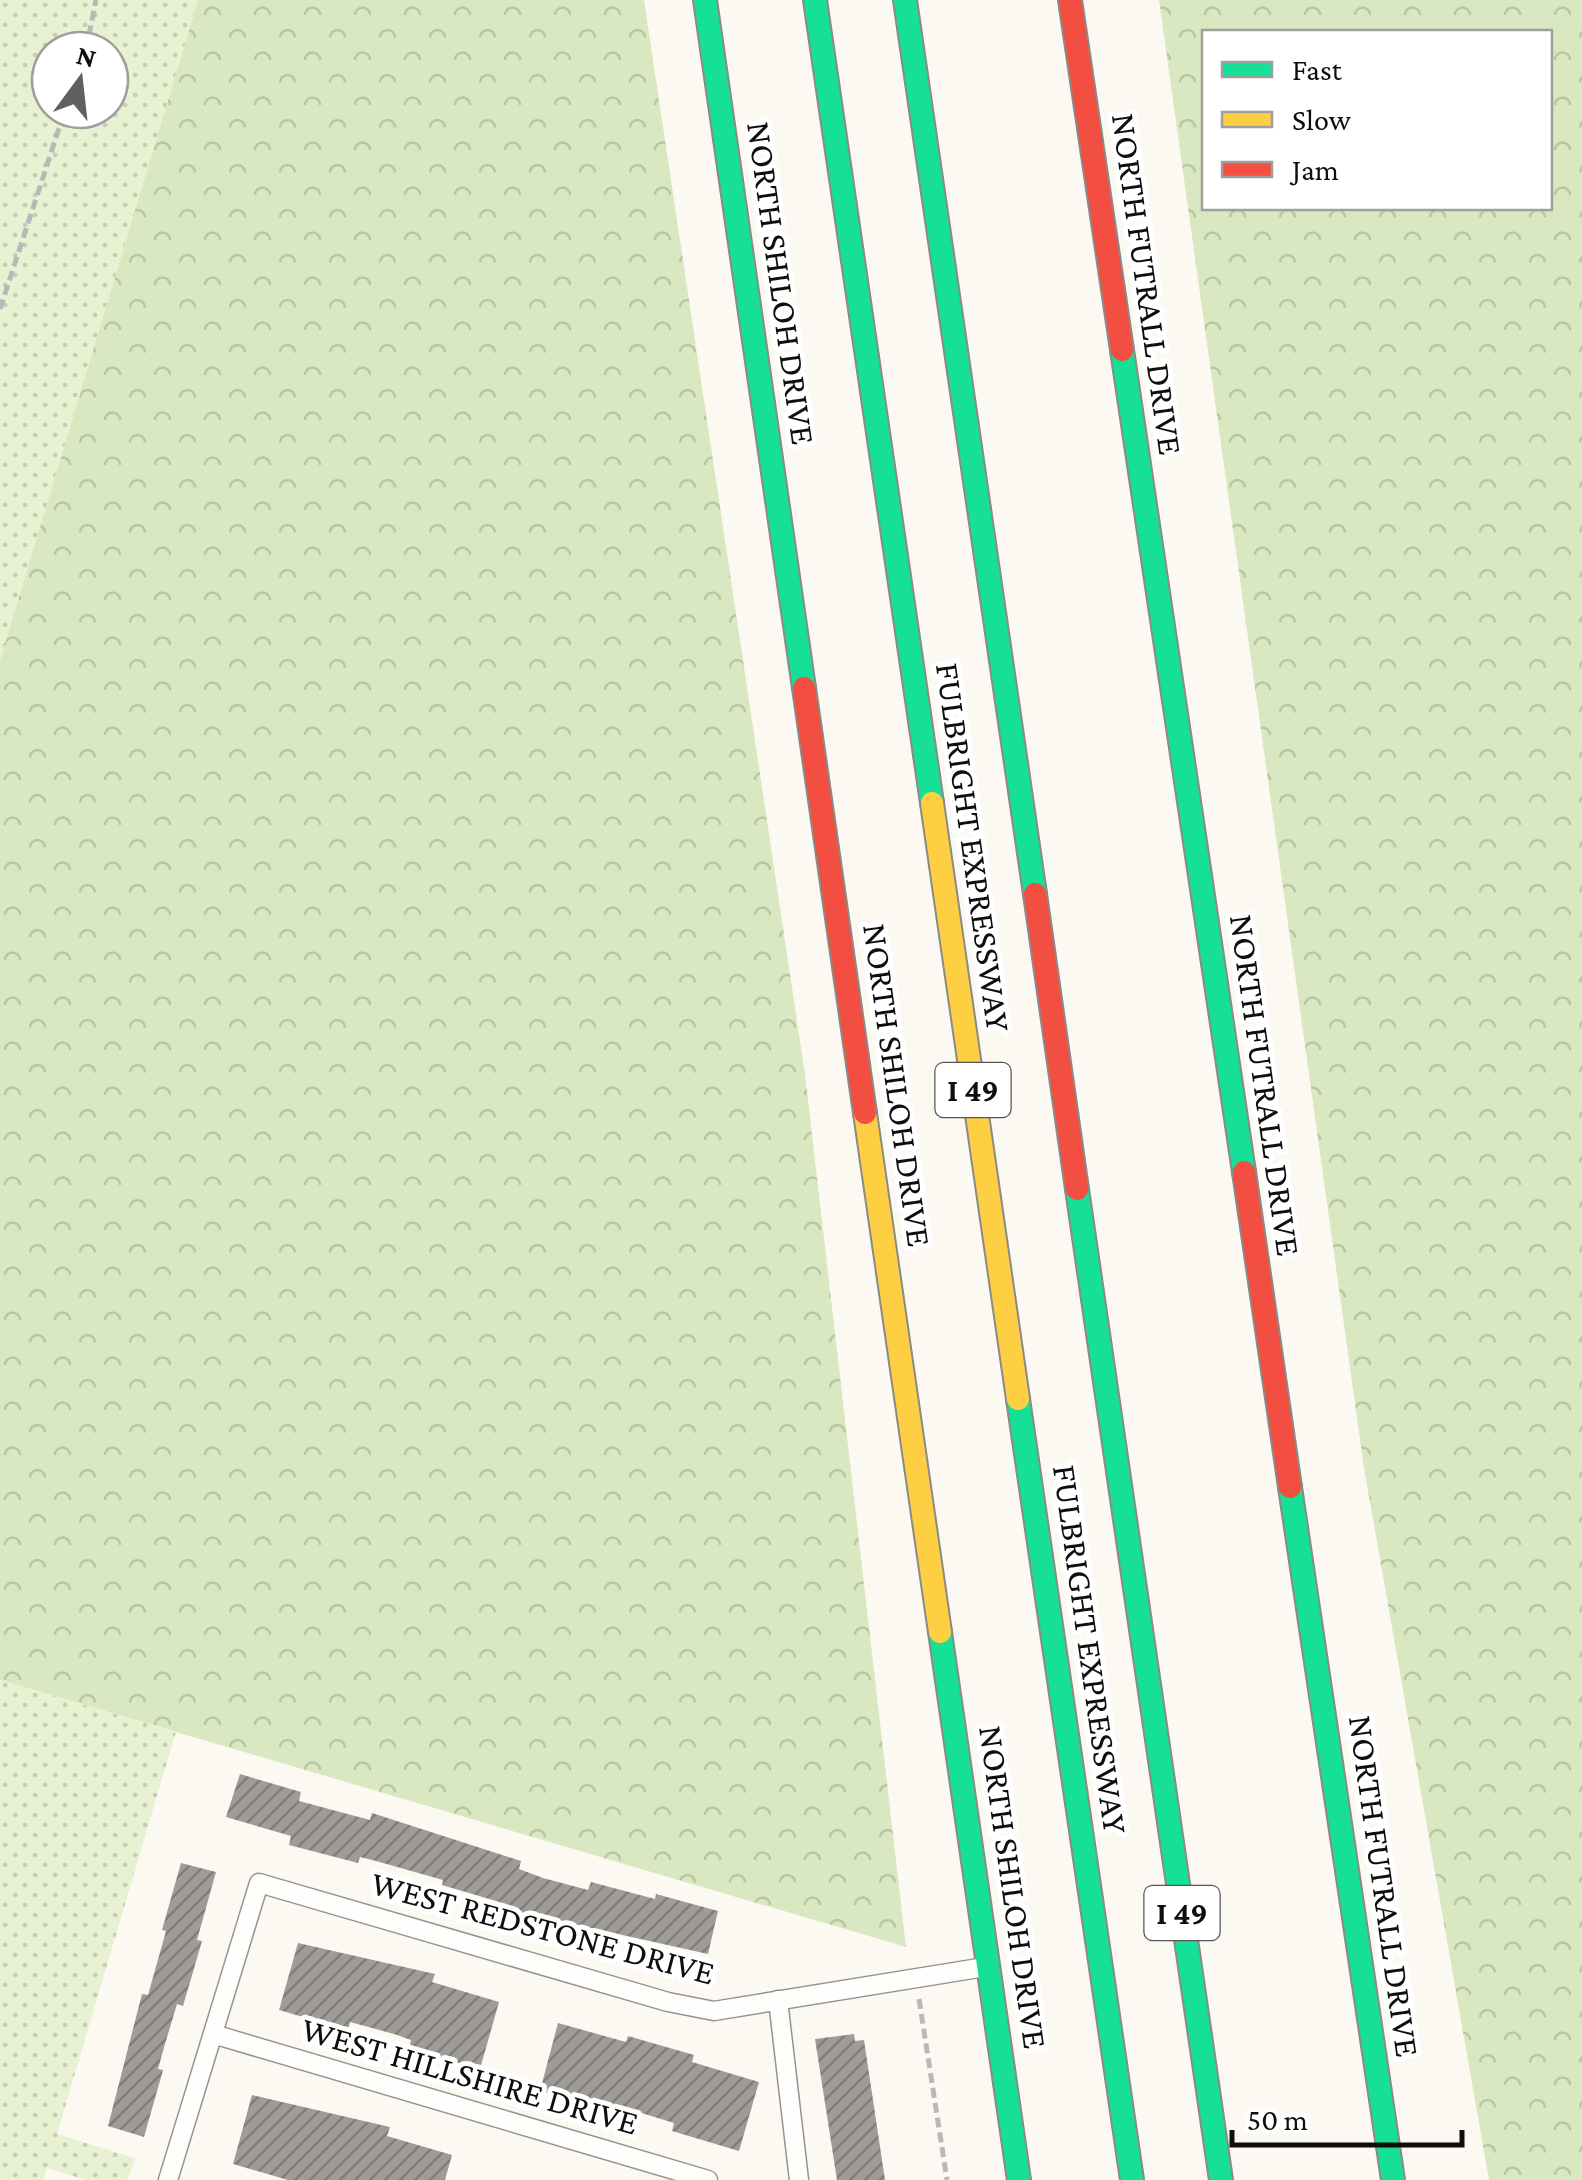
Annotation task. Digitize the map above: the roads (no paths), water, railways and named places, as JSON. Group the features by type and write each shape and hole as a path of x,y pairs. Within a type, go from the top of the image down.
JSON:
{"main road":[{"name":"NORTH SHILOH DRIVE","path":"705,0 1019,2180"},
{"name":"FULBRIGHT EXPRESSWAY","path":"814,0 1132,2180"},
{"name":"FULBRIGHT EXPRESSWAY","path":"905,0 1221,2180"},
{"name":"NORTH FUTRALL DRIVE","path":"1070,0 1393,2180"}],"lane":[{"name":"WEST REDSTONE DRIVE","path":"213,2034 259,1883 668,2002 714,2010 990,1967"},
{"path":"778,2000 799,2180"},
{"path":"168,2180 213,2034"},
{"name":"WEST HILLSHIRE DRIVE","path":"213,2034 708,2180"}]}
